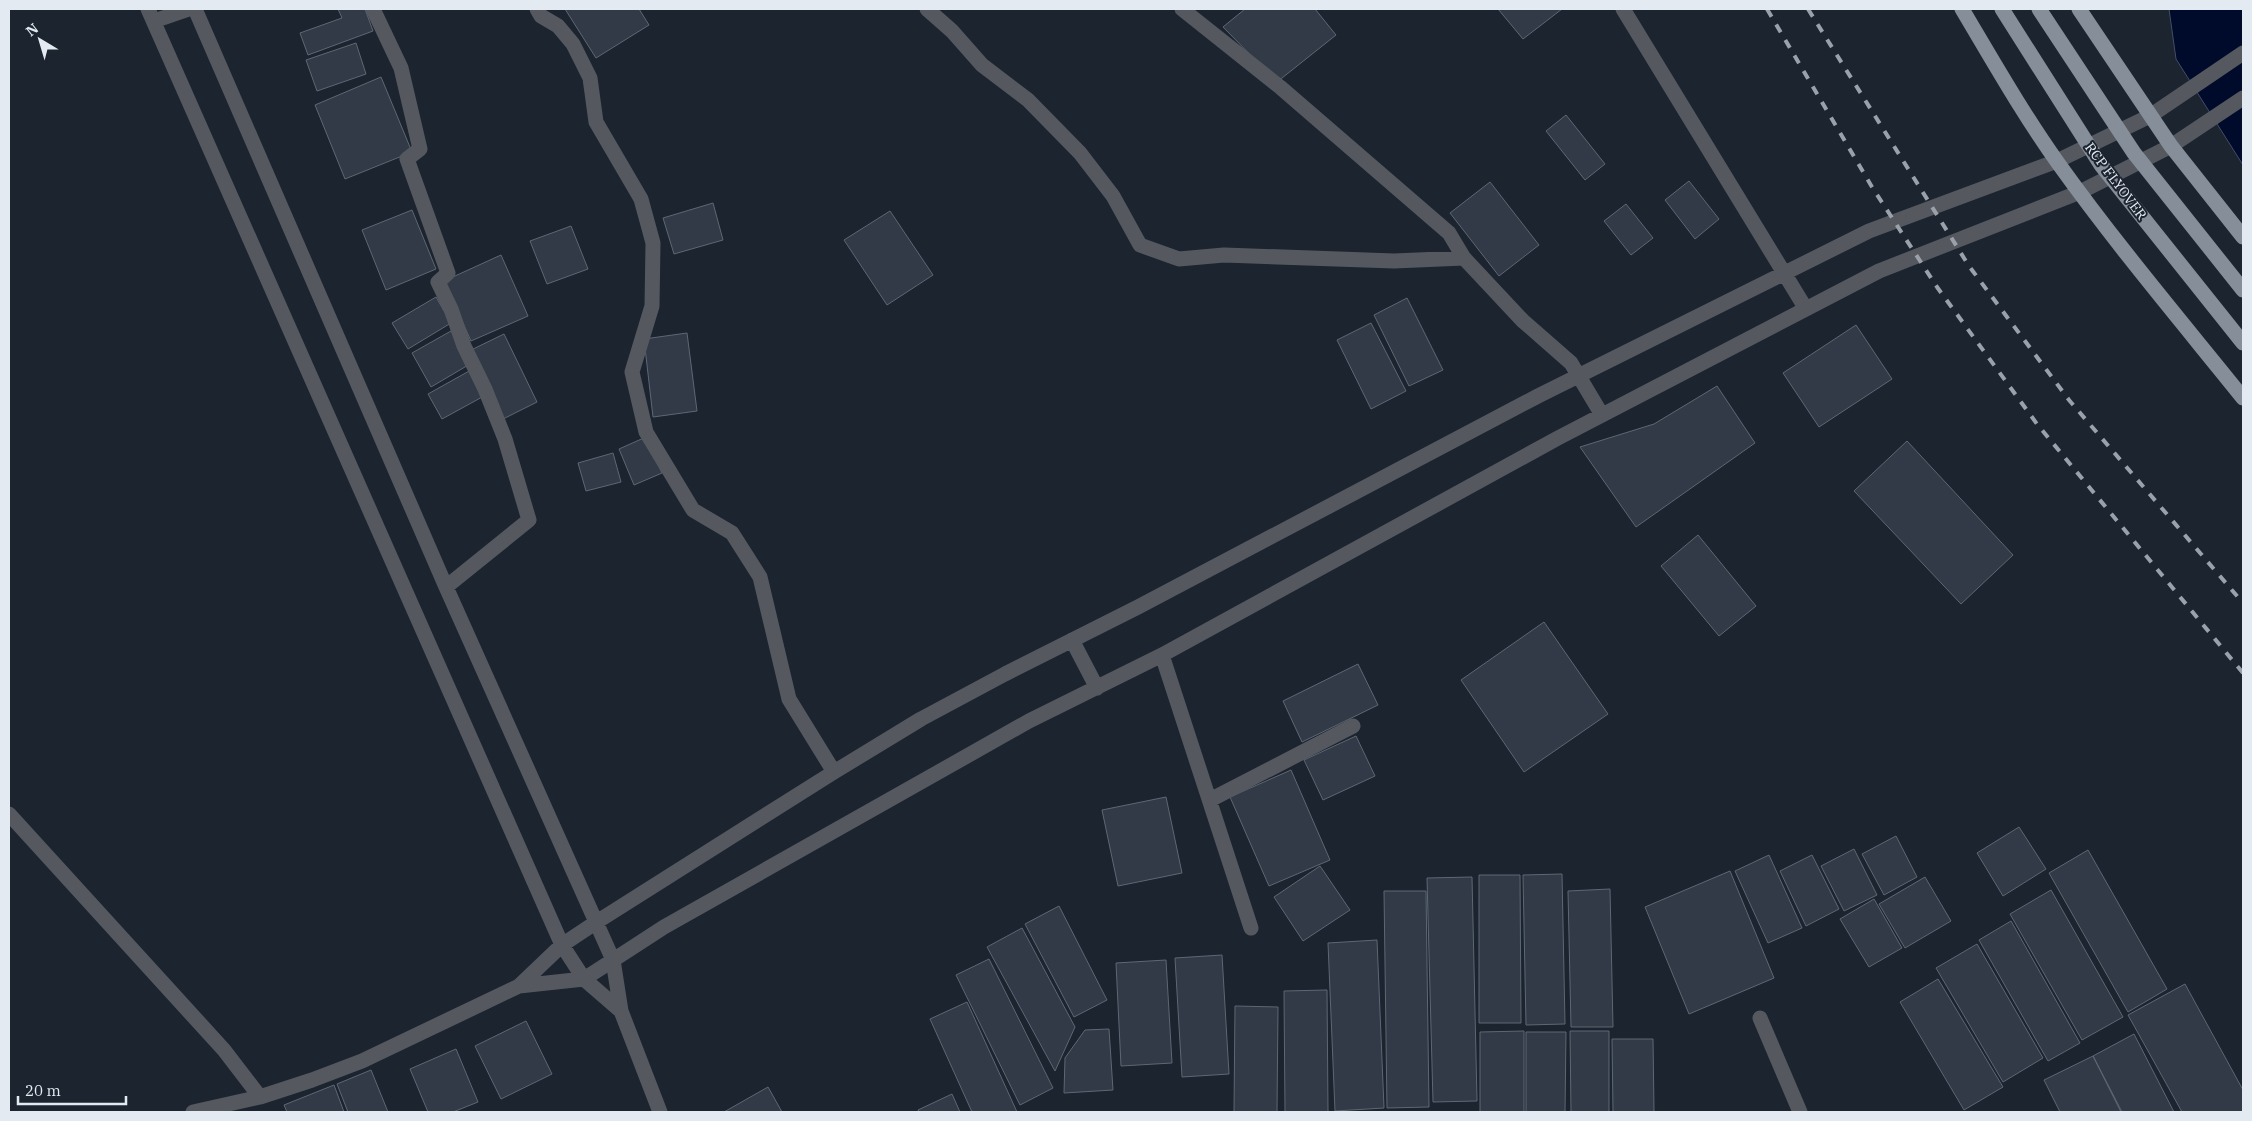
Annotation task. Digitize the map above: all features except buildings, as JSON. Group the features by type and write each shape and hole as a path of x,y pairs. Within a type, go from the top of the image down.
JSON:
{"main road":[{"path":"1962,9 1998,70 2057,161 2243,398"},
{"name":"RCP FLYOVER","path":"2002,9 2101,166 2243,343"},
{"path":"2039,9 2134,153 2243,290"},
{"path":"2079,9 2150,116 2243,237"}],"street":[{"path":"189,9 151,15 562,945 584,979 621,1012"},
{"path":"195,9 446,587 613,960 621,1012 660,1112"},
{"path":"373,9 401,68 420,149 407,159 448,273 438,282 452,309 464,346 505,439 529,520 446,587"},
{"path":"537,9 540,16 558,26 573,44 590,78 596,122 642,200 653,243 652,306 632,372 646,432 692,510 732,533 760,577 789,699 834,772"},
{"path":"927,9 952,31 982,65 1028,100 1080,153 1113,196 1140,245 1179,259 1224,255 1394,261 1464,258"},
{"path":"1182,9 1280,87 1450,233 1464,258 1522,321 1571,363 1580,375 1602,415"},
{"path":"1623,9 1806,309"},
{"path":"192,1112 260,1097 362,1061 519,986 562,945 595,923 834,772 930,715 1580,375 1869,230 2057,161 2150,116 2243,53"},
{"path":"519,986 584,979 664,927 948,766 1030,721 1162,655 1602,415 1879,271 2080,192 2172,146 2243,98"},
{"path":"1072,640 1097,688"},
{"path":"1162,655 1251,928"},
{"path":"1210,800 1353,726"},
{"path":"9,814 224,1050 260,1097"},
{"path":"1760,1018 1800,1112"}],"water":[{"path":"2169,9 2243,9 2243,165 2176,59"}],"railway":[{"path":"1767,9 1872,187 1937,287 2037,424 2243,673"},
{"path":"1808,9 1969,266 2069,400 2243,603"}]}
